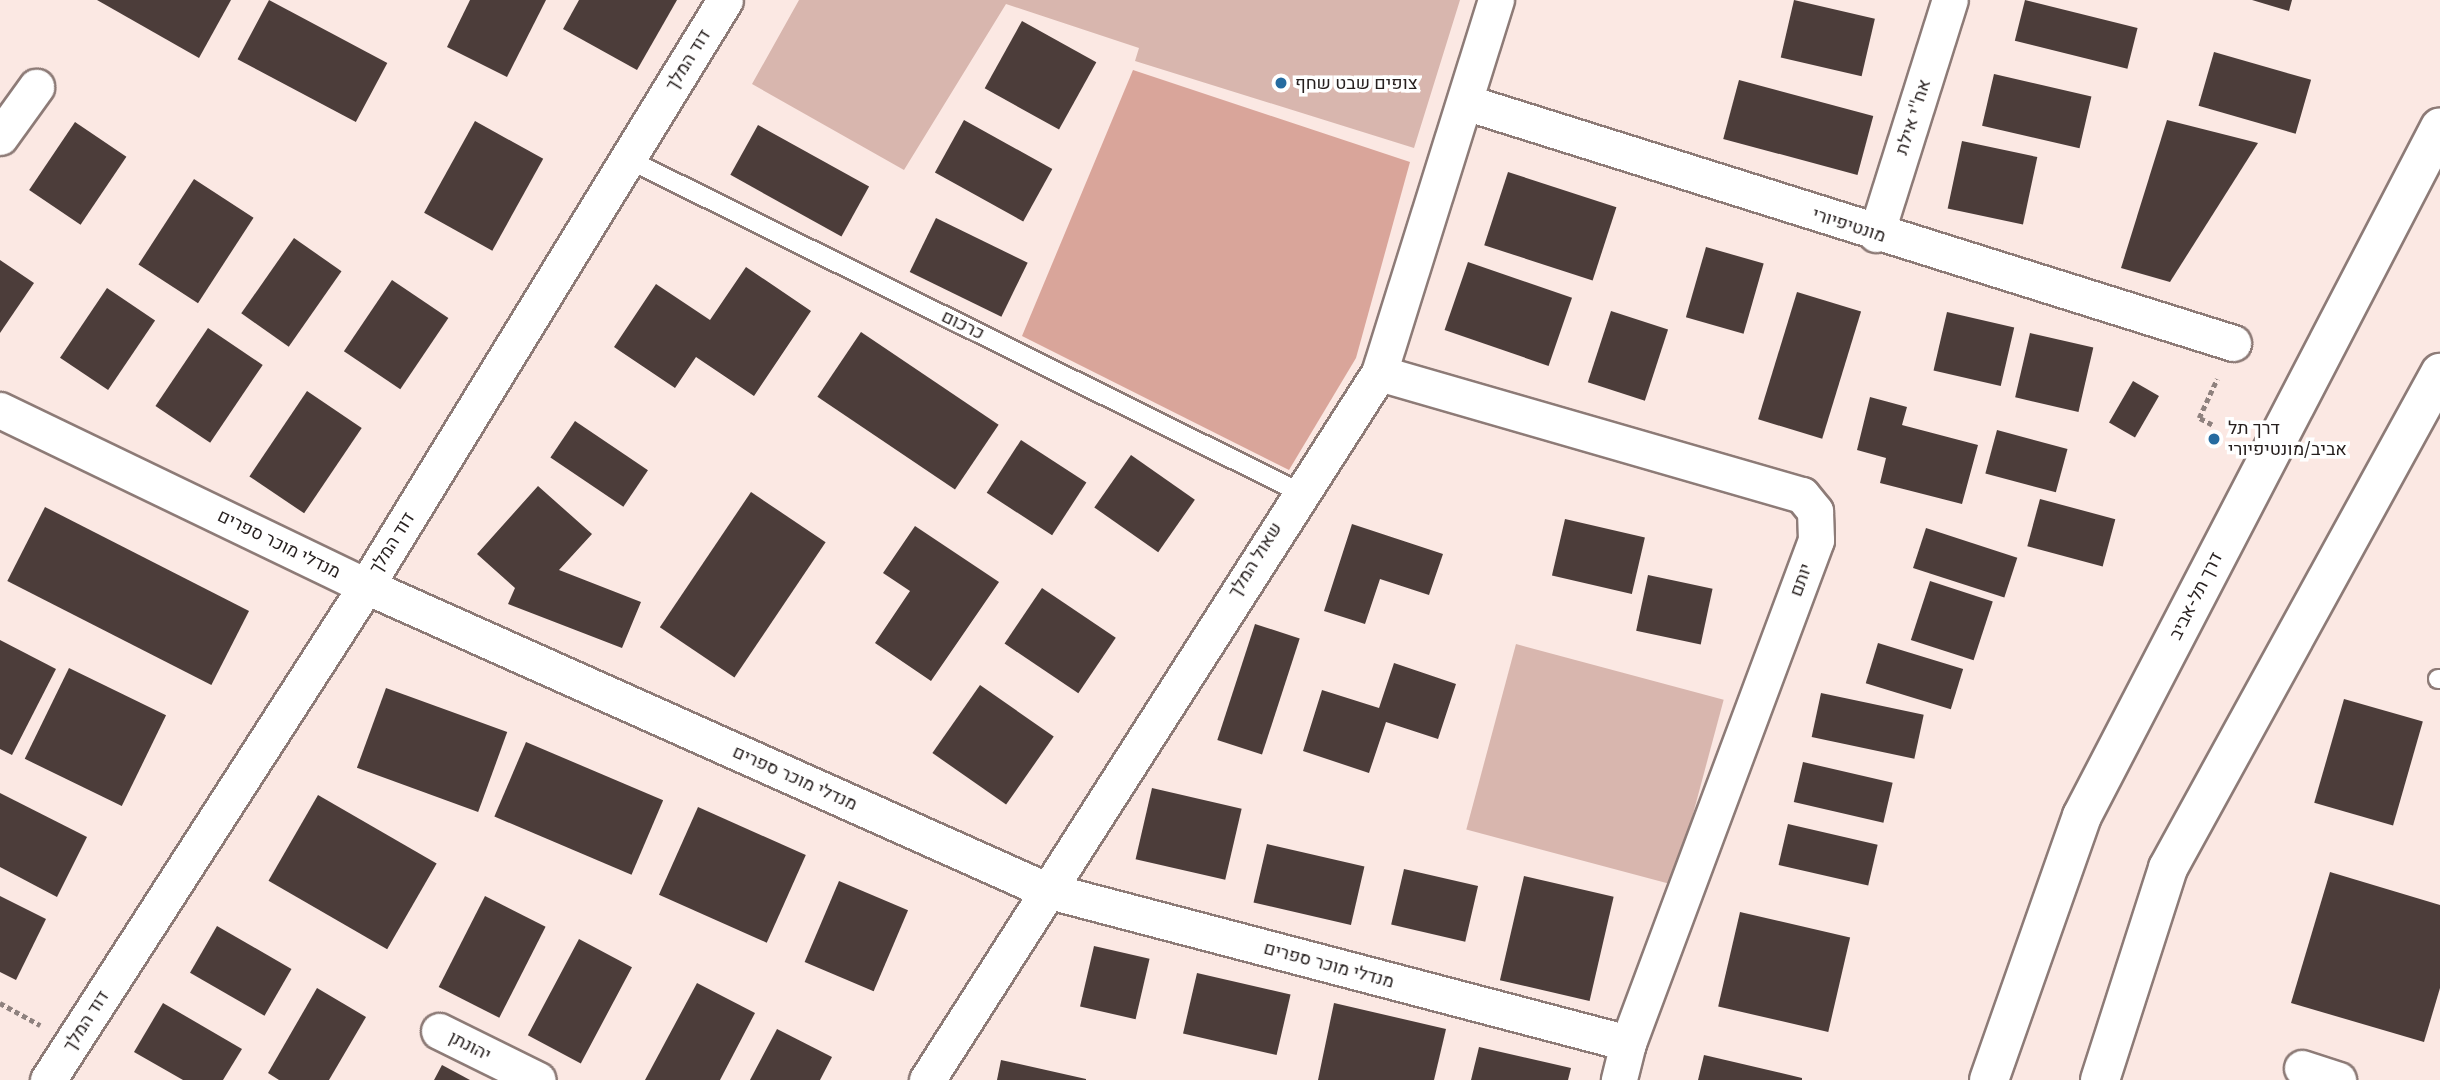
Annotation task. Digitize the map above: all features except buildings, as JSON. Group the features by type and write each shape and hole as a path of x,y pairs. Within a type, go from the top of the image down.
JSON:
{"highway":[{"name":"דרך תל-אביב","path":"1989,1080 2082,816 2440,127"},
{"path":"2100,1080 2168,868 2440,373"}],"street":[{"name":"דוד המלך","path":"48,1080 366,586 725,0"},
{"name":"שאול המלך","path":"927,1080 1299,492 1361,405 1379,373 1496,0"},
{"name":"אח''י אילת","path":"1876,234 1950,0"},
{"path":"0,137 36,86"},
{"name":"מונטיפיורי","path":"1465,102 1876,234 2234,343"},
{"name":"יותם","path":"1379,373 1802,495 1815,511 1815,540 1628,1043 1619,1080"},
{"name":"מנדלי מוכר ספרים","path":"0,410 366,586 1046,890 1628,1043"},
{"name":"יהונתן","path":"439,1031 538,1080"},
{"path":"2302,1068 2338,1080"}],"lane":[{"name":"כרכום","path":"628,159 1299,492"}],"path":[{"path":"2212,425 2199,418 2234,343"}],"shaded area":[{"path":"799,0 1460,0 1414,148 1135,61 1139,48 1006,4 904,170 752,84"},
{"path":"1133,70 1410,162 1356,358 1289,470 1022,336"},
{"path":"1516,644 1724,700 1674,885 1466,829"}],"place":[{"name":"צופים שבט שחף","path":"1281,83"},
{"name":"דרך תל אביב/מונטיפיורי","path":"2214,439"}]}
